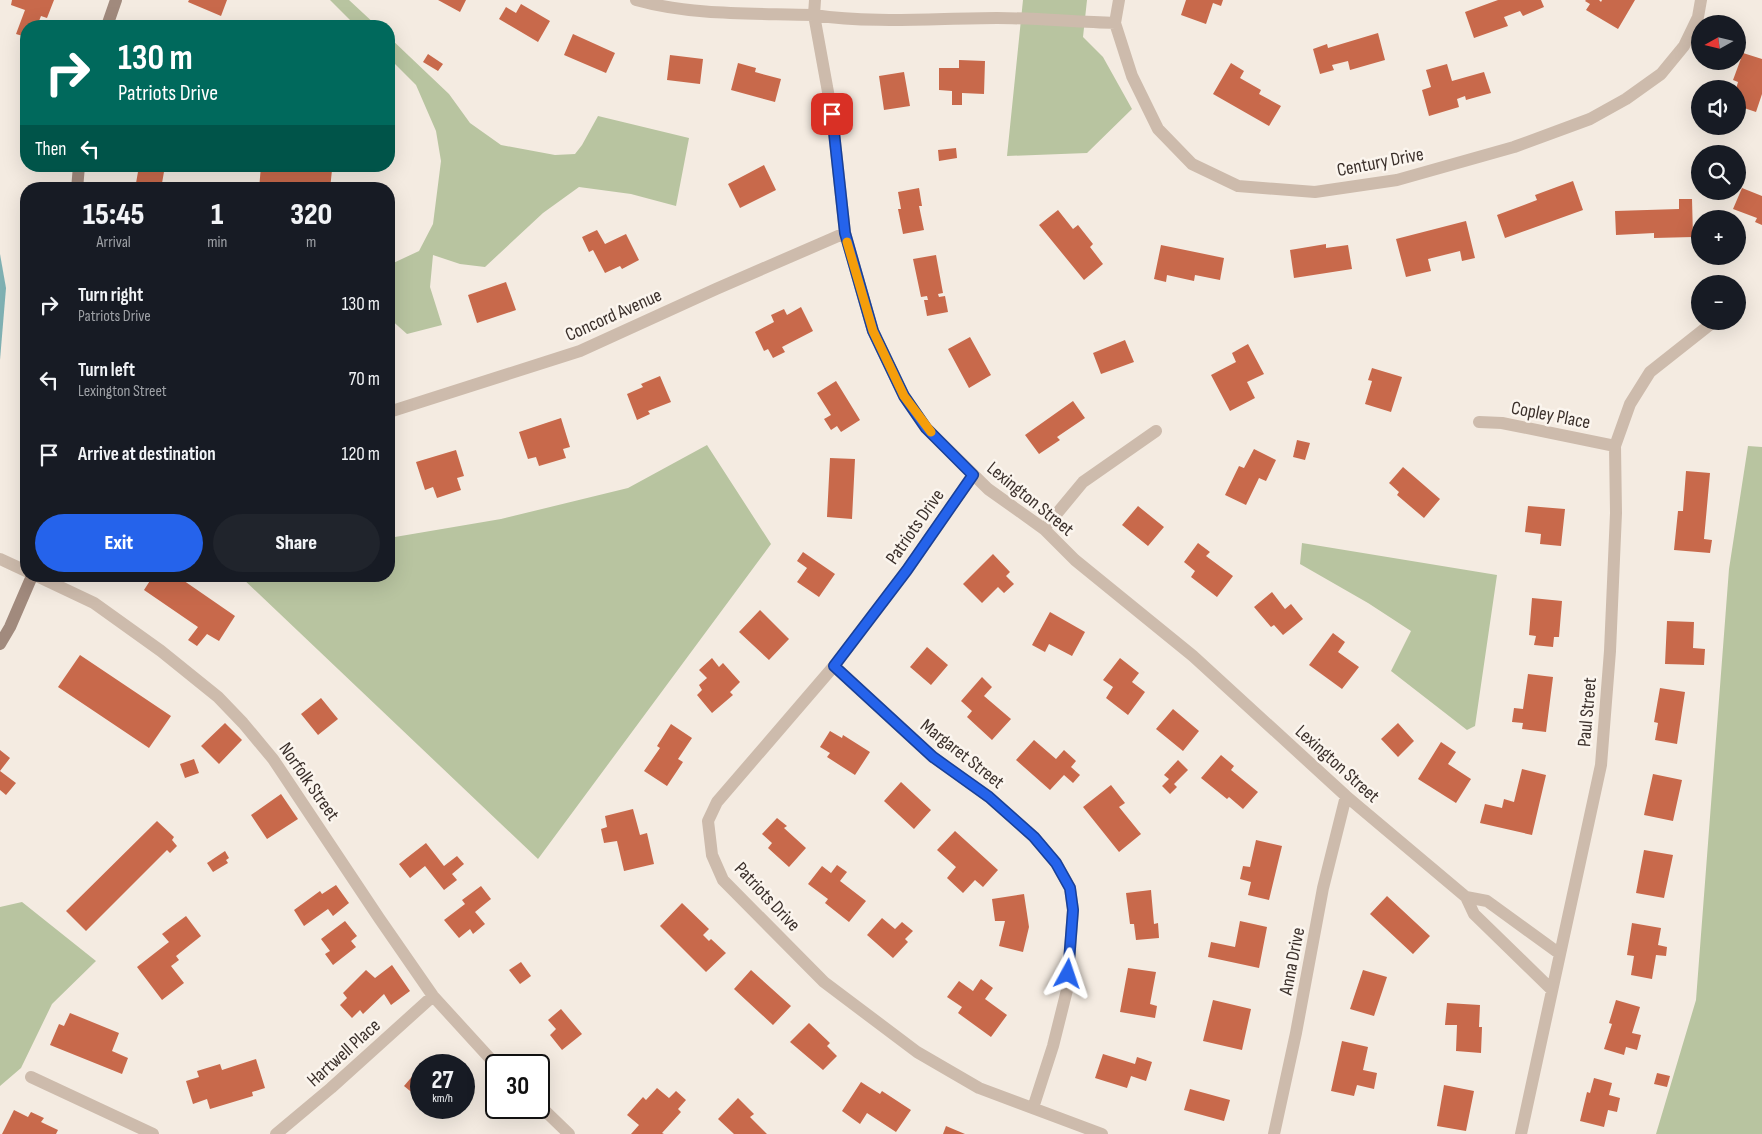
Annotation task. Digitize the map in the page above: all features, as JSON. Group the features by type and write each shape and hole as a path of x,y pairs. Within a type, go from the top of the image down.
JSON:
{"main road":[{"path":"109,20 116,0"},
{"path":"0,644 10,627 29,582"}],"street":[{"path":"636,0 702,12 814,14 832,17 912,20 998,18 1114,23 1119,0"},
{"name":"Lexington Street","path":"815,0 814,14 832,114 845,233 873,331 904,396 926,428 988,489 1044,529 1075,560 1193,656 1346,796 1466,897 1474,914 1552,990"},
{"name":"Century Drive","path":"1114,23 1132,76 1158,129 1192,164 1238,186 1315,192 1396,180 1514,147 1590,119 1626,99 1661,74 1684,46 1698,17 1701,0"},
{"name":"Concord Avenue","path":"395,410 580,351 845,233"},
{"name":"Paul Street","path":"1521,1134 1601,765 1613,592 1616,514 1615,446 1630,404 1650,372 1703,330"},
{"name":"Copley Place","path":"1479,422 1502,423 1615,446"},
{"path":"1044,529 1083,482 1156,431"},
{"name":"Patriots Drive","path":"973,475 907,570 834,666 718,802 708,821 712,855 723,880 824,982 917,1052 980,1088 1102,1134"},
{"path":"0,560 20,568"},
{"name":"Norfolk Street","path":"50,582 94,603 161,651 218,697 243,722 273,758 433,996 486,1054"},
{"name":"Margaret Street","path":"834,666 933,757 989,797 1034,837 1056,863 1070,888 1073,910 1067,990 1053,1046 1033,1108"},
{"name":"Anna Drive","path":"1274,1134 1296,1033 1323,888 1346,796"},
{"name":"Lexington Street","path":"1466,897 1488,902 1560,954"},
{"name":"Hartwell Place","path":"276,1134 323,1095 433,996"},
{"path":"31,1077 153,1134"},
{"path":"550,1116 569,1134"}],"green space":[{"path":"330,0 349,0 371,20 350,20"},
{"path":"1023,0 1087,0 1083,37 1103,57 1132,109 1087,153 1007,156"},
{"path":"395,43 449,94 470,123 501,145 555,155 575,154 598,116 689,138 676,206 631,194 579,187 543,213 485,267 460,264 433,255 430,287 442,325 407,334 395,323 395,262 419,251 433,224 441,161 436,131 416,85 395,64"},
{"path":"707,445 771,544 538,859 246,582 395,582 395,537 501,519 628,488"},
{"path":"1748,446 1762,447 1762,1134 1656,1134 1696,1000 1729,569"},
{"path":"1302,543 1497,575 1475,726 1467,730 1391,671 1411,631 1368,603 1300,564"},
{"path":"22,902 96,961 52,1004 21,1068 0,1086 0,907"}],"water":[{"path":"0,254 6,288 0,360"}],"building":[{"path":"12,0 54,0 47,18 41,16 39,20 21,20 25,10 11,5"},
{"path":"189,0 227,0 221,16 188,2"},
{"path":"438,0 466,0 460,12"},
{"path":"1186,0 1223,0 1221,6 1213,3 1206,24 1181,15"},
{"path":"1498,0 1541,0 1544,7 1523,16 1520,11 1504,17 1508,26 1474,38 1465,12"},
{"path":"1586,0 1599,0 1601,2 1602,0 1635,0 1618,29 1586,10 1590,4"},
{"path":"521,4 550,21 538,42 499,19 506,7 516,13"},
{"path":"20,23 20,35 16,34"},
{"path":"1378,33 1385,60 1350,70 1348,61 1332,65 1334,70 1320,74 1313,49 1327,44 1328,48"},
{"path":"573,34 615,53 606,73 564,55"},
{"path":"428,54 443,64 438,71 423,62"},
{"path":"1746,54 1762,59 1762,94 1756,112 1746,109 1746,80 1733,80 1737,70 1746,70"},
{"path":"670,55 703,59 700,84 667,80"},
{"path":"959,60 985,61 984,94 962,93 962,105 952,105 952,91 939,90 939,68 959,68"},
{"path":"738,63 756,68 755,72 781,79 775,102 731,90"},
{"path":"1231,63 1244,71 1240,78 1261,90 1259,94 1281,106 1269,126 1213,94"},
{"path":"1447,64 1452,81 1484,72 1491,93 1466,100 1465,96 1457,99 1459,107 1429,116 1422,90 1431,87 1426,70"},
{"path":"904,72 910,106 884,110 879,76"},
{"path":"956,148 957,158 939,161 938,150"},
{"path":"764,165 776,190 740,208 728,184"},
{"path":"138,172 164,172 162,182 136,182"},
{"path":"260,172 332,172 331,182 260,182"},
{"path":"1573,181 1583,210 1505,238 1497,215 1537,200 1535,195"},
{"path":"919,188 922,206 919,206 924,230 903,234 898,209 901,209 898,192"},
{"path":"1746,190 1762,196 1762,225 1755,222 1757,218 1746,214 1746,210 1733,209 1737,200 1746,200"},
{"path":"1679,199 1692,200 1691,237 1654,238 1654,233 1616,235 1615,211 1679,209"},
{"path":"1058,210 1073,229 1078,225 1093,244 1090,247 1103,264 1084,280 1039,225"},
{"path":"1466,221 1475,258 1462,261 1460,251 1428,259 1431,271 1406,277 1396,239"},
{"path":"597,230 605,244 626,234 639,260 622,269 620,266 605,273 593,250 589,252 582,237"},
{"path":"1326,244 1326,248 1348,245 1352,269 1294,278 1290,250"},
{"path":"1161,245 1224,258 1220,280 1195,275 1194,281 1167,275 1166,282 1154,279"},
{"path":"936,255 943,293 938,294 939,297 945,296 948,312 927,316 924,300 928,300 927,296 921,297 913,259"},
{"path":"506,282 516,310 477,323 468,295"},
{"path":"801,307 813,331 782,347 785,352 773,358 768,349 764,351 755,332 774,322 771,315 784,309 787,315"},
{"path":"970,337 991,375 969,388 948,349"},
{"path":"1125,340 1134,362 1101,374 1093,353"},
{"path":"1248,344 1264,374 1247,382 1255,398 1230,411 1211,375 1236,362 1232,353"},
{"path":"1372,368 1402,377 1391,412 1365,404 1372,381 1368,380"},
{"path":"660,376 671,402 648,411 650,414 637,420 627,394 643,387 641,384"},
{"path":"836,381 860,420 841,432 837,426 831,430 824,419 831,415 817,393"},
{"path":"1073,401 1085,418 1057,437 1060,440 1039,454 1025,435"},
{"path":"561,418 570,447 563,449 566,458 539,466 536,457 528,459 519,432"},
{"path":"1297,440 1310,443 1305,460 1293,457"},
{"path":"1254,449 1276,460 1266,481 1259,478 1246,505 1225,495 1239,466 1244,468"},
{"path":"456,450 464,476 457,478 461,490 437,498 433,487 425,490 416,462"},
{"path":"830,458 855,459 852,519 827,517"},
{"path":"1403,467 1440,499 1424,518 1397,495 1399,492 1389,483"},
{"path":"1686,471 1710,473 1704,539 1712,540 1710,553 1674,550 1678,511 1683,511"},
{"path":"1138,506 1164,527 1148,546 1122,525"},
{"path":"1528,506 1565,509 1561,546 1540,544 1541,534 1525,532"},
{"path":"1198,543 1210,552 1206,556 1233,576 1217,597 1191,577 1195,571 1184,562"},
{"path":"803,552 835,574 819,597 797,582 807,568 797,561"},
{"path":"993,554 1010,572 1006,576 1014,584 1004,593 998,587 982,603 963,584"},
{"path":"149,582 186,582 235,616 219,641 207,634 197,646 188,640 198,627 144,590"},
{"path":"1272,592 1285,609 1291,604 1303,619 1283,635 1274,625 1271,627 1254,607"},
{"path":"1532,598 1562,601 1559,637 1554,637 1553,647 1534,645 1536,636 1529,635"},
{"path":"760,610 789,639 769,660 739,632"},
{"path":"1050,612 1085,632 1072,656 1049,644 1045,652 1032,645"},
{"path":"1667,621 1694,622 1693,648 1705,649 1704,665 1665,664"},
{"path":"1333,633 1345,642 1338,652 1359,667 1342,689 1309,665"},
{"path":"927,647 948,665 931,685 910,667"},
{"path":"80,655 171,716 149,748 58,687"},
{"path":"712,658 719,667 723,663 740,682 730,692 733,695 712,713 697,695 702,690 699,685 707,678 699,670"},
{"path":"1120,658 1139,673 1132,682 1145,692 1128,715 1106,698 1113,687 1103,680"},
{"path":"1528,674 1553,677 1546,732 1522,729 1523,723 1512,722 1514,708 1523,709"},
{"path":"982,677 992,687 984,696 1011,719 992,740 967,717 972,711 961,701"},
{"path":"1660,688 1685,692 1677,744 1655,740 1658,723 1654,722"},
{"path":"321,698 338,719 318,735 301,714"},
{"path":"1173,709 1199,731 1183,751 1156,729"},
{"path":"225,723 242,740 219,764 201,746"},
{"path":"1398,723 1414,741 1398,757 1381,739"},
{"path":"671,724 692,738 678,759 683,762 667,786 644,771 660,748 657,746"},
{"path":"830,731 842,738 843,735 870,752 855,775 827,757 830,753 820,747"},
{"path":"1034,740 1056,759 1064,750 1076,761 1071,767 1080,775 1073,783 1064,775 1050,790 1016,760"},
{"path":"1441,742 1456,752 1448,764 1471,779 1456,803 1418,779"},
{"path":"0,750 10,758 0,771"},
{"path":"1221,755 1234,766 1231,770 1258,792 1243,809 1201,778"},
{"path":"194,759 199,773 185,778 180,764"},
{"path":"1178,760 1188,770 1174,784 1177,787 1170,794 1162,786 1169,779 1164,775"},
{"path":"1522,769 1546,775 1532,835 1480,823 1485,804 1502,808 1504,799 1514,802"},
{"path":"0,771 16,783 6,795 0,790"},
{"path":"1653,774 1682,780 1673,821 1644,815"},
{"path":"901,782 931,810 914,829 884,801"},
{"path":"1111,785 1125,803 1119,807 1141,834 1119,852 1083,807"},
{"path":"281,794 298,819 267,839 251,815"},
{"path":"633,809 640,835 647,833 654,864 624,871 617,841 604,843 601,829 607,827 605,816"},
{"path":"777,818 787,826 784,828 806,848 789,867 768,848 772,843 762,834"},
{"path":"157,821 174,837 172,840 177,846 170,853 167,850 86,931 66,911"},
{"path":"955,831 998,870 983,887 975,880 963,893 947,878 956,867 937,850"},
{"path":"1256,840 1282,846 1269,900 1248,895 1251,882 1240,879 1243,866 1250,867"},
{"path":"426,843 444,866 457,856 464,864 452,874 457,880 444,890 425,866 410,878 399,864"},
{"path":"1644,850 1673,855 1664,898 1636,893"},
{"path":"225,851 229,858 226,860 228,863 213,872 207,863"},
{"path":"837,865 847,872 840,881 866,901 849,922 825,903 828,899 808,884 822,866 831,873"},
{"path":"336,885 349,903 333,916 328,909 304,926 294,910 320,891 322,894"},
{"path":"481,886 491,899 475,912 485,924 473,934 470,929 459,938 444,920 465,904 462,900"},
{"path":"1151,890 1154,924 1158,923 1159,938 1136,940 1134,924 1130,924 1126,893"},
{"path":"1024,894 1029,927 1023,952 999,946 1005,921 995,921 992,899"},
{"path":"1387,896 1430,936 1413,954 1370,914"},
{"path":"682,903 709,929 703,935 709,941 711,939 726,953 706,972 660,926"},
{"path":"186,916 201,936 176,956 179,960 171,966 184,983 162,1000 137,967 169,942 162,934"},
{"path":"882,918 895,929 902,922 913,931 905,939 908,942 893,958 867,935"},
{"path":"345,921 357,936 351,941 356,947 333,965 325,954 330,951 321,939"},
{"path":"1240,921 1267,927 1259,968 1208,957 1211,942 1235,947"},
{"path":"1632,923 1661,928 1658,945 1667,947 1666,956 1656,955 1652,979 1631,975 1634,956 1627,955"},
{"path":"521,962 531,976 520,984 509,970"},
{"path":"392,965 410,991 391,1005 384,994 363,1014 360,1010 352,1018 340,1005 347,998 343,993 366,970 375,978"},
{"path":"1128,968 1156,972 1150,1004 1157,1006 1155,1018 1120,1012"},
{"path":"751,970 791,1006 773,1025 734,989"},
{"path":"1363,970 1387,977 1374,1016 1350,1009"},
{"path":"981,979 993,988 985,999 1007,1015 991,1037 958,1013 962,1007 947,997 959,981 973,991"},
{"path":"1213,1000 1251,1009 1242,1050 1203,1041"},
{"path":"1616,1000 1640,1007 1632,1033 1641,1035 1637,1050 1626,1047 1624,1055 1604,1049 1612,1024 1609,1023"},
{"path":"1447,1003 1480,1005 1479,1027 1482,1027 1481,1053 1456,1051 1457,1025 1445,1025"},
{"path":"561,1009 582,1034 562,1050 550,1035 556,1029 548,1020"},
{"path":"70,1013 119,1033 112,1051 128,1058 122,1074 50,1045 59,1024 64,1026"},
{"path":"809,1023 830,1043 827,1046 837,1056 823,1070 790,1042"},
{"path":"1342,1041 1368,1047 1363,1070 1377,1073 1374,1089 1357,1085 1354,1096 1331,1091"},
{"path":"1103,1054 1135,1064 1137,1057 1152,1062 1146,1081 1131,1076 1127,1088 1095,1078"},
{"path":"256,1059 265,1088 252,1092 253,1096 210,1109 207,1099 193,1104 186,1081 199,1077 197,1071 220,1064 222,1070"},
{"path":"1657,1073 1670,1076 1667,1087 1654,1084"},
{"path":"1594,1078 1612,1083 1609,1095 1620,1098 1617,1112 1608,1110 1604,1127 1580,1121 1587,1092 1590,1093"},
{"path":"410,1079 410,1091 404,1086"},
{"path":"861,1082 880,1094 882,1091 911,1110 896,1132 867,1113 860,1124 842,1111"},
{"path":"1444,1085 1474,1091 1466,1131 1437,1126"},
{"path":"657,1088 669,1098 676,1091 686,1100 678,1109 681,1112 662,1133 664,1134 631,1134 639,1125 627,1115 643,1097 646,1100"},
{"path":"1190,1089 1230,1100 1224,1121 1184,1110"},
{"path":"738,1098 754,1114 750,1117 767,1134 734,1134 718,1119"},
{"path":"14,1110 28,1117 31,1112 44,1118 41,1122 58,1130 56,1134 2,1134"},
{"path":"946,1126 965,1134 943,1134"}],"slow traffic":[{"path":"847,242 873,331 904,396 926,428 931,432"}],"route":[{"path":"832,114 845,233 873,331 904,396 926,428 973,475 907,570 834,666 933,757 989,797 1034,837 1056,863 1070,888 1073,910 1068,974"}]}
